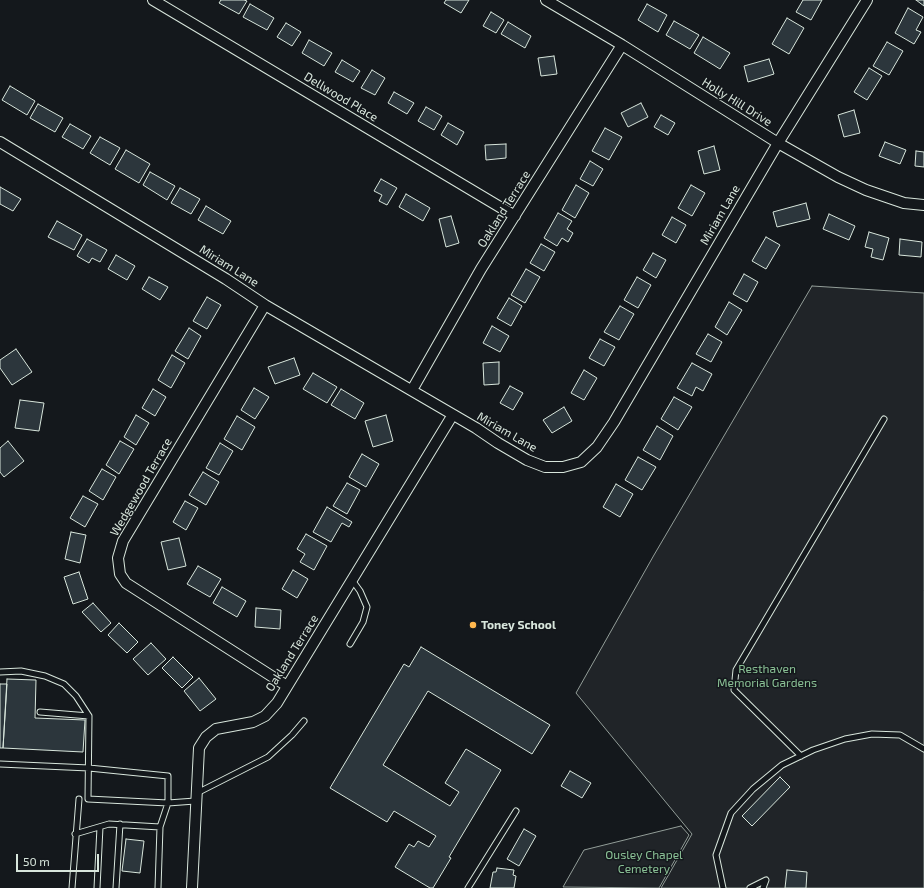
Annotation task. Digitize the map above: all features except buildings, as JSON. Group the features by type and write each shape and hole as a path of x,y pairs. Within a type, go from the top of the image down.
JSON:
{"street":[{"name":"Dellwood Place","path":"153,0 515,216"},
{"name":"Holly Hill Drive","path":"546,0 622,45 778,143 838,177 866,190 904,203 924,205"},
{"name":"Miriam Lane","path":"0,142 213,271 265,305 412,390 452,416 533,462 545,467 563,467 581,462 597,447 614,422 778,143 865,1"},
{"name":"Oakland Terrace","path":"412,390 481,269 622,45"},
{"name":"Wedgewood Terrace","path":"265,305 127,534 118,558 120,574 126,583 287,686"},
{"name":"Oakland Terrace","path":"192,888 195,797 199,748 206,737 216,729 253,722 266,716 277,703 452,416"}],"lane":[{"path":"801,756 734,690 736,670 884,419"},
{"path":"350,644 363,622 367,607 360,591 352,580"},
{"path":"0,672 20,671 45,676 64,684 76,696 89,716 88,799 168,804 195,797 268,757 304,722"},
{"path":"40,712 89,716"},
{"path":"723,888 716,855 731,813 753,790 782,765 839,741 872,734 900,735 924,749"},
{"path":"0,764 89,768 168,776 168,804 160,827 158,888"},
{"path":"72,888 75,834 79,799"},
{"path":"468,888 516,811"},
{"path":"75,834 109,824 160,827"},
{"path":"116,888 120,824"},
{"path":"97,888 100,827"},
{"path":"750,888 766,880 763,888"}],"green space":[{"name":"Resthaven Memorial Gardens","path":"812,286 924,293 924,888 661,888 692,834 576,693 654,555"},
{"name":"Ousley Chapel Cemetery","path":"681,826 689,835 659,888 563,887 584,850"}],"place":[{"name":"Toney School","path":"473,625"}]}
